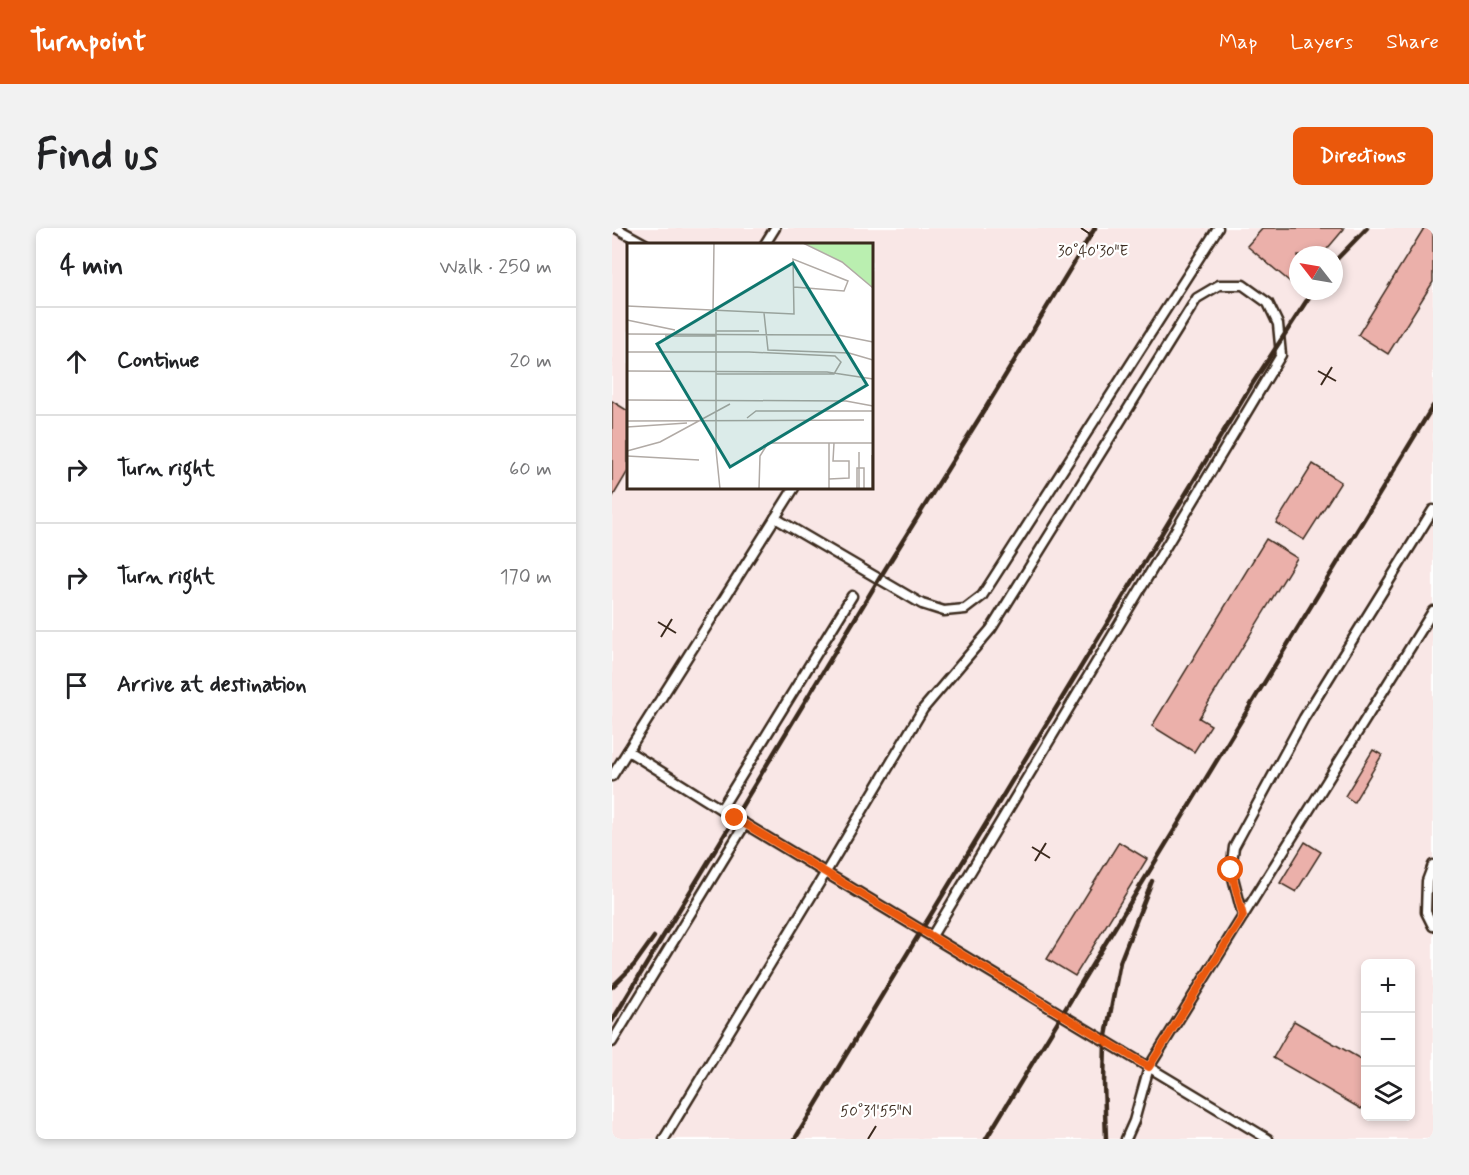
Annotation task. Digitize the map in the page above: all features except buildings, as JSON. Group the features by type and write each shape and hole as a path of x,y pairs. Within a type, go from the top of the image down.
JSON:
{"lane":[{"path":"616,228 643,243"},
{"path":"766,243 775,228"},
{"path":"775,518 922,604 944,611 965,609 982,596 1218,228"},
{"path":"663,1139 923,709 990,629 1197,298 1219,285 1243,285 1268,303 1278,324 1281,355 932,936"},
{"path":"612,776 615,763 628,751 793,489"},
{"path":"1243,916 1231,870 1234,847 1304,718 1433,510"},
{"path":"721,809 852,596"},
{"path":"1126,1139 1134,1121 1149,1067 1433,611"},
{"path":"628,751 1268,1139"},
{"path":"612,1042 745,824"},
{"path":"1433,865 1427,881 1426,912 1433,926"}],"shaded area":[{"path":"612,228 1433,228 1433,1139 612,1139"}],"railway":[{"path":"612,1021 879,579 1095,228"},
{"path":"1343,253 1367,228"},
{"path":"795,1139 1251,386 1307,300"},
{"path":"986,1139 1433,406"},
{"path":"1106,1139 1105,1041 1120,962 1152,881"},
{"path":"612,987 634,965 654,937"}],"route":[{"path":"735,818 1149,1067 1243,916 1231,870"}]}
